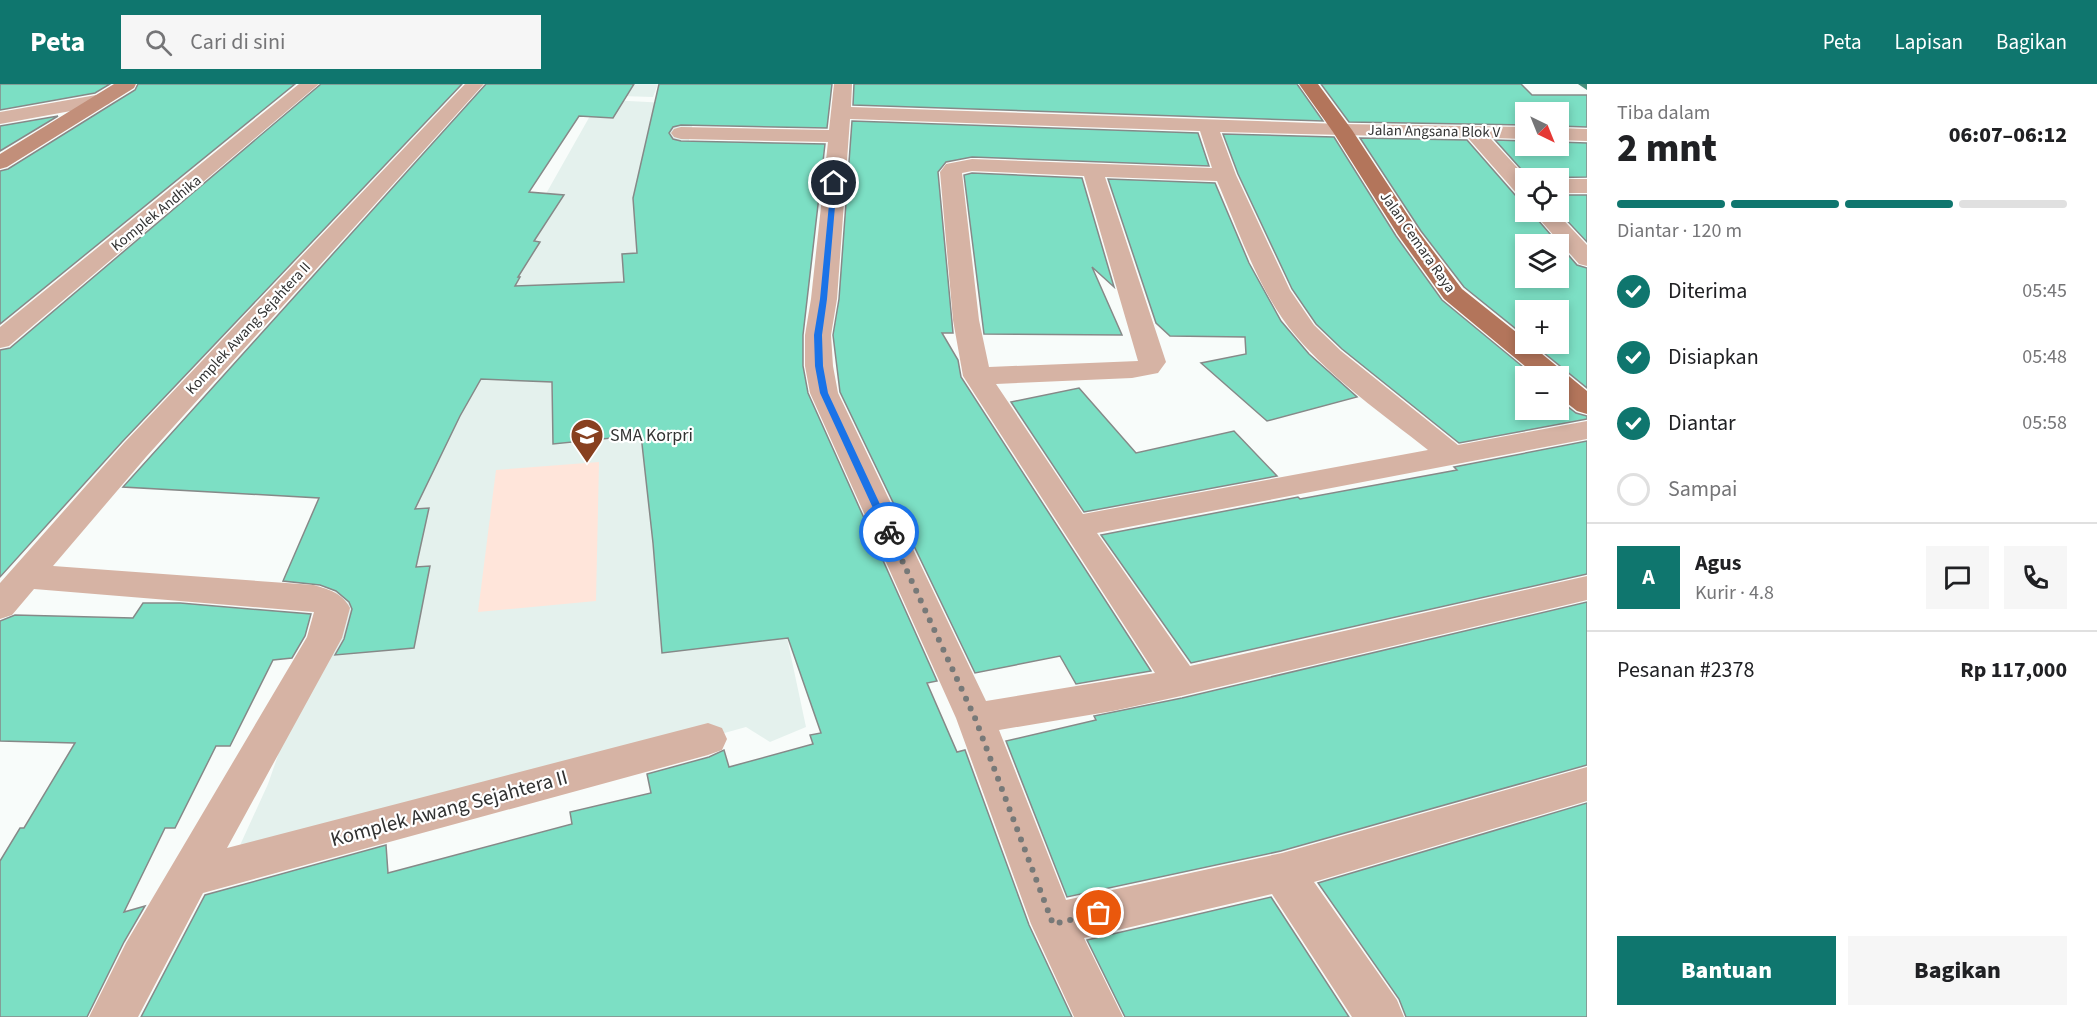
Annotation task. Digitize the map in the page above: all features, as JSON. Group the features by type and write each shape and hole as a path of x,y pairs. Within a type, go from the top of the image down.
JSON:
{"main road":[{"name":"Jalan Cemara Raya","path":"1308,84 1342,130 1410,236 1453,294 1541,366"},
{"path":"1569,390 1587,405"}],"street":[{"path":"0,163 127,84"},
{"name":"Komplek Andhika","path":"0,340 310,84"},
{"name":"Komplek Awang Sejahtera II","path":"0,606 135,450 475,84"},
{"path":"843,84 824,299 818,335 819,366 824,393 975,718 1053,924 1099,1017"},
{"path":"0,118 102,100"},
{"name":"Jalan Angsana Blok V","path":"681,133 840,124 1208,125 1515,133"},
{"path":"1208,125 1225,175 1278,290 1304,330 1331,357 1452,455"},
{"path":"1473,132 1515,177"},
{"path":"1569,134 1587,135"},
{"path":"1181,682 977,376 966,320 952,168 972,165 1092,168 1225,175"},
{"path":"977,376 1132,370 1148,367 1152,362 1092,168"},
{"path":"1569,186 1587,186"},
{"path":"1553,222 1587,259"},
{"path":"1075,526 1587,430"},
{"path":"26,576 314,598 326,602 333,608 324,638 142,959 113,1017"},
{"path":"975,718 1113,696 1181,682 1587,588"},
{"name":"Komplek Awang Sejahtera II","path":"190,877 708,740"},
{"path":"1053,924 1282,872 1587,784"},
{"path":"1282,872 1380,1017"}],"shaded area":[{"name":"SMA Korpri","path":"492,84 610,100 685,104 694,119 689,139 693,196 806,727 770,742 746,727 267,860 236,854 268,784 364,508 457,351 599,100"},
{"path":"626,84 658,84 653,97 620,96"},
{"path":"599,462 596,601 478,612 496,470"}],"building":[{"path":"0,84 110,84 95,93 0,110"},
{"path":"138,84 295,84 0,324 0,171 8,169 135,90"},
{"path":"321,84 462,84 122,442 0,577 0,350 10,348"},
{"path":"486,84 634,84 613,118 579,116 529,192 564,195 534,241 540,242 518,277 520,277 515,286 624,282 622,254 637,253 633,198 659,84 832,84 827,128 681,125 673,127 669,133 673,139 681,141 825,144 803,335 803,366 808,393 937,681 927,683 957,752 965,750 1029,925 1072,1017 141,1017 205,895 386,845 388,873 572,824 570,812 651,793 647,774 709,757 724,750 729,767 813,744 810,735 821,733 788,638 662,653 641,435 553,444 552,382 481,379 460,416 415,509 429,508 416,567 430,566 414,648 335,655 344,639 352,609 349,602 336,591 320,585 283,581 319,498 123,487"},
{"path":"854,84 1297,84 1323,121 853,105"},
{"path":"1321,84 1521,84 1532,95 1587,95 1587,127 1569,126 1569,102 1515,102 1515,125 1349,122"},
{"path":"58,116 0,151 0,126"},
{"path":"852,121 1198,133 1209,166 972,157 946,162 938,172 953,333 942,333 958,360 961,377 1151,671 1076,684 1060,656 975,673 840,392 833,335 839,299"},
{"path":"1223,134 1334,137 1396,236 1442,300 1522,366 1515,366 1515,420 1569,420 1569,408 1576,413 1587,416 1587,419 1459,443 1342,349 1316,324 1292,289 1238,174"},
{"path":"1360,138 1467,140 1515,195 1515,222 1540,222 1550,234 1515,234 1515,288 1569,288 1569,256 1577,265 1587,268 1587,388 1569,373 1569,366 1560,366 1545,354 1569,354 1569,300 1515,300 1515,328 1464,287 1421,231"},
{"path":"1495,140 1515,141 1515,156 1569,156 1569,142 1587,143 1587,177 1569,177 1569,168 1520,168"},
{"path":"972,173 1082,178 1114,287 1092,267 1122,335 984,334 964,175"},
{"path":"1108,179 1215,183 1249,263 1281,321 1309,354 1357,397 1267,421 1201,363 1246,354 1245,337 1170,336 1156,323"},
{"path":"1569,195 1587,195 1587,242 1568,222"},
{"path":"1079,388 1136,453 1234,431 1277,476 1084,512 1011,402"},
{"path":"1587,441 1587,574 1191,663 1101,535 1298,497 1300,499 1457,470 1454,467"},
{"path":"1587,602 1587,765 1281,851 1067,897 1006,741 1096,720 1094,716 1182,698"},
{"path":"143,603 180,603 311,614 305,636 292,658 273,660 230,746 216,746 175,828 165,828 124,912 145,906 124,942 87,1017 0,1017 0,861 20,828 24,828 75,743 0,741 0,621 15,615 133,618"},
{"path":"1587,803 1587,1017 1406,1017 1399,999 1318,883"},
{"path":"1271,897 1349,1017 1125,1017 1087,940"}],"waterway":[{"path":"1582,84 1587,88"}],"way so far":[{"path":"889,532 975,718 1053,924 1099,913"}],"place":[{"name":"SMA Korpri","path":"587,464"}],"route":[{"path":"834,183 824,299 818,335 819,366 824,393 889,532"}]}
